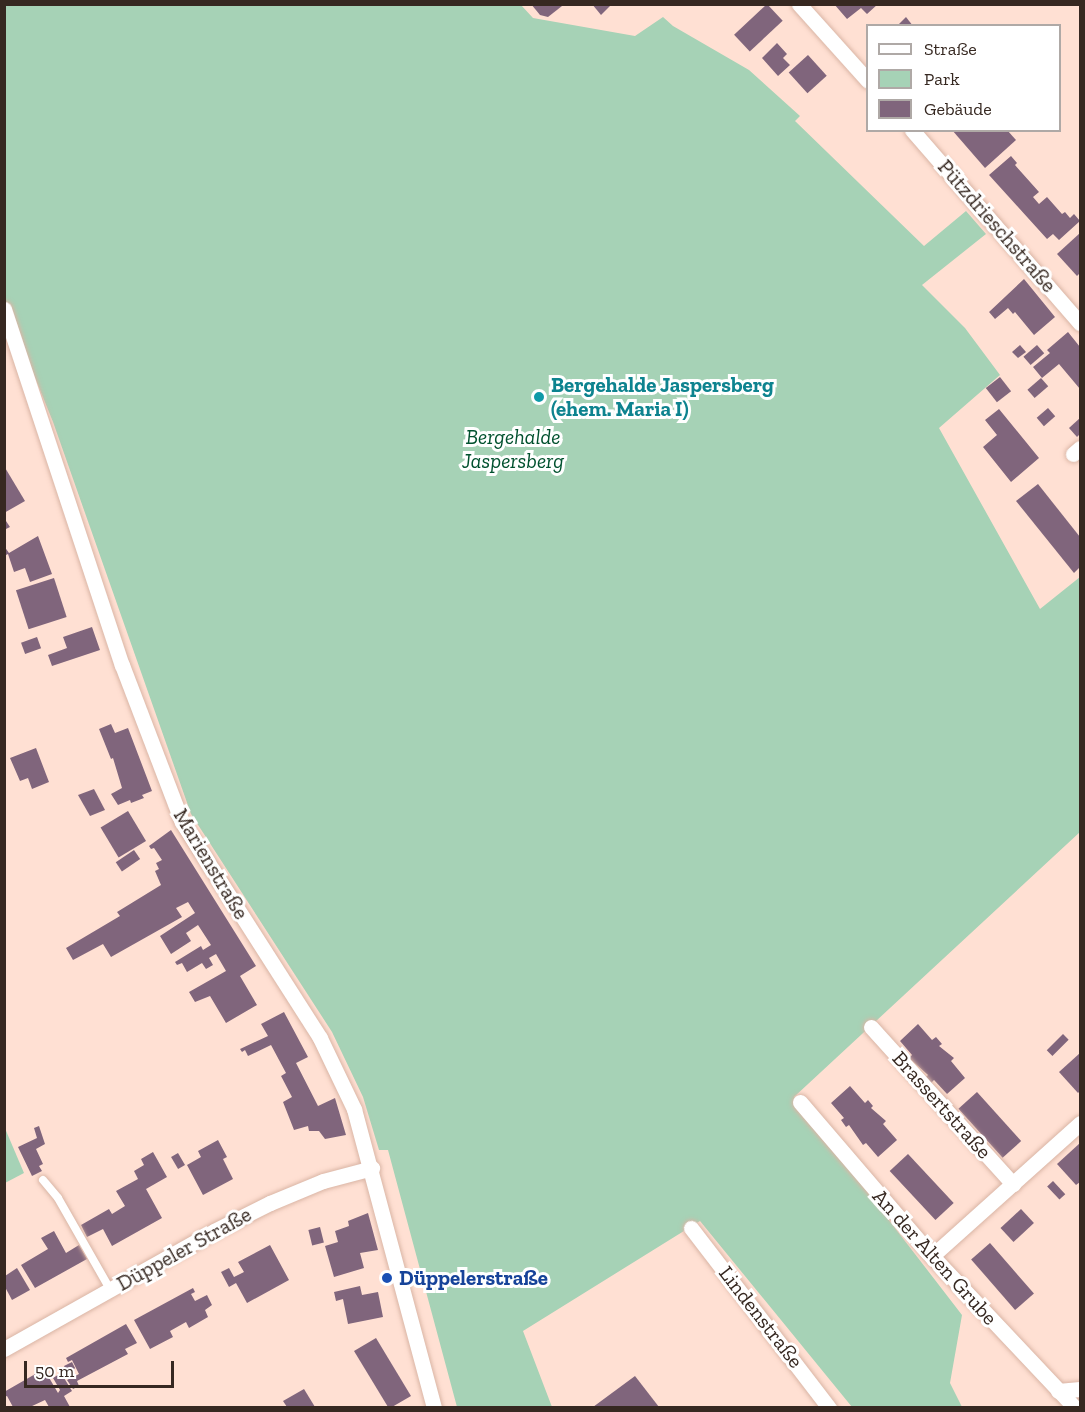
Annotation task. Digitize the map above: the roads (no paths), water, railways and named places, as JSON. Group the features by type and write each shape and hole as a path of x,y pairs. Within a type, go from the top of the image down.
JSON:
{"street":[{"path":"799,4 866,80"},
{"name":"Pützdrieschstraße","path":"914,132 1080,323"},
{"name":"Marienstraße","path":"4,309 122,665 182,822 320,1038 354,1109 372,1167 433,1407"},
{"name":"Brassertstraße","path":"871,1027 1013,1184"},
{"name":"An der Alten Grube","path":"800,1102 932,1256 1075,1407"},
{"path":"932,1256 1080,1123"},
{"name":"Düppeler Straße","path":"4,1349 270,1203 323,1182 372,1167"},
{"name":"Lindenstraße","path":"691,1228 829,1407"},
{"path":"1058,1391 1080,1389"}],"lane":[{"path":"43,1180 58,1197 110,1289"}],"place":[{"name":"Bergehalde Jaspersberg (ehem. Maria I)","path":"539,397"},
{"name":"Düppelerstraße","path":"387,1278"}],"park label":[{"name":"Bergehalde Jaspersberg","path":"513,449"}]}
